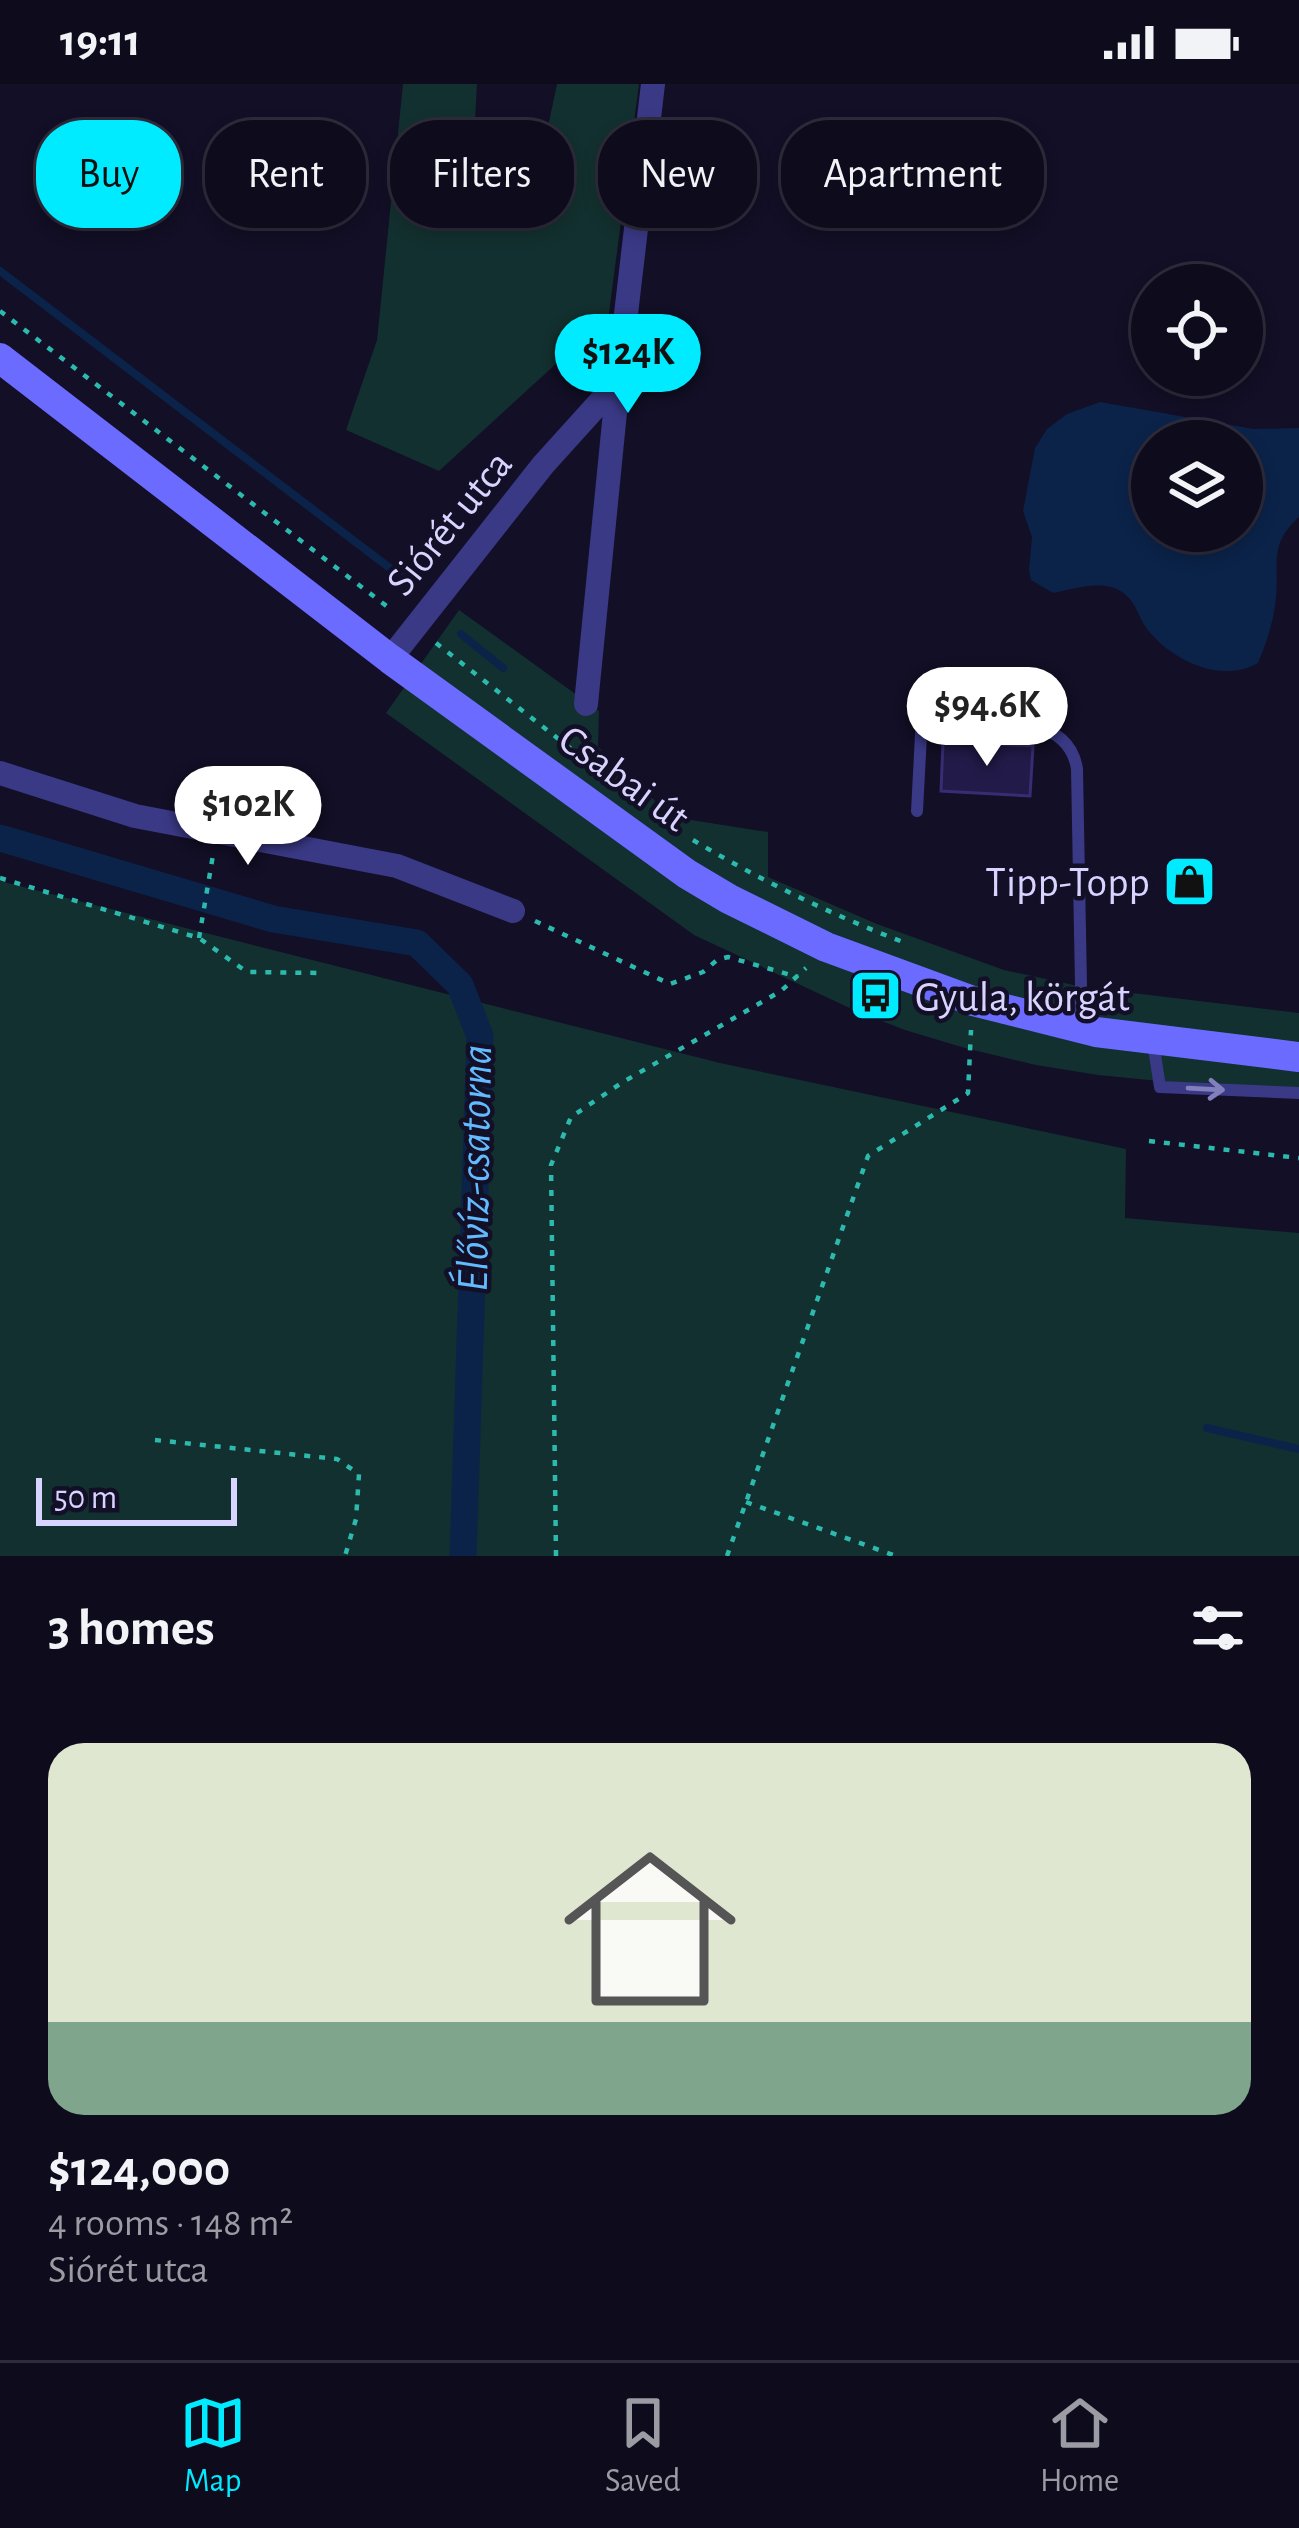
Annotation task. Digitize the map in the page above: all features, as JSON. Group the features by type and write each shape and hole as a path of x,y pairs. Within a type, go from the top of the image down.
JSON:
{"street":[{"path":"586,704 617,382 653,84"},
{"name":"Csabai út","path":"0,358 390,658 687,874 748,910 826,947 973,1001 1077,1028 1299,1057"},
{"name":"Siórét utca","path":"390,658 543,465 617,382"},
{"path":"0,773 135,816 397,866 514,911"}],"lane":[{"path":"916,811 922,716 1032,724 1049,730 1071,748 1077,791 1081,986 1077,1028"},
{"path":"1153,1041 1160,1087 1299,1093"}],"path":[{"path":"0,310 638,801"},
{"path":"676,830 836,916 917,948"},
{"path":"199,938 210,874"},
{"path":"0,878 199,938 247,972 324,973"},
{"path":"514,911 670,984 728,957 798,977"},
{"path":"556,1556 551,1165 571,1118 643,1070 781,991 826,947"},
{"path":"727,1556 868,1156 968,1093 973,1001"},
{"path":"1150,1142 1299,1158"},
{"path":"155,1440 337,1460 359,1474 356,1519 345,1556"},
{"path":"746,1502 896,1556"}],"green space":[{"path":"403,84 477,84 475,120 399,120"},
{"path":"557,84 639,84 634,120 598,120 598,228 620,228 604,351 570,351 439,471 346,430 377,340 390,212 390,228 574,228 574,120 549,120"},
{"path":"459,610 599,711 598,747 672,817 768,832 768,877 877,924 1004,970 1083,987 1299,1013 1299,1095 1098,1075 965,1048 856,1011 694,935 386,713"},
{"path":"0,881 720,1063 1126,1149 1125,1218 1299,1233 1299,1556 0,1556"}],"water":[{"path":"1100,402 1203,420 1131,420 1131,552 1263,552 1263,429 1299,428 1299,517 1279,545 1274,614 1258,663 1229,671 1198,666 1157,641 1119,590 1091,586 1053,593 1031,580 1032,537 1023,511 1035,448 1047,429 1067,414"}],"building":[{"path":"943,742 1033,746 1030,796 941,791"}],"waterway":[{"path":"0,271 412,585"},
{"path":"461,634 503,668"},
{"name":"Élővíz-csatorna","path":"0,838 273,919 417,943 460,985 480,1036 463,1556"},
{"path":"1207,1428 1299,1449"}],"place":[{"name":"Tipp-Topp","path":"1189,881"},
{"name":"Gyula, körgát","path":"876,996"}]}
